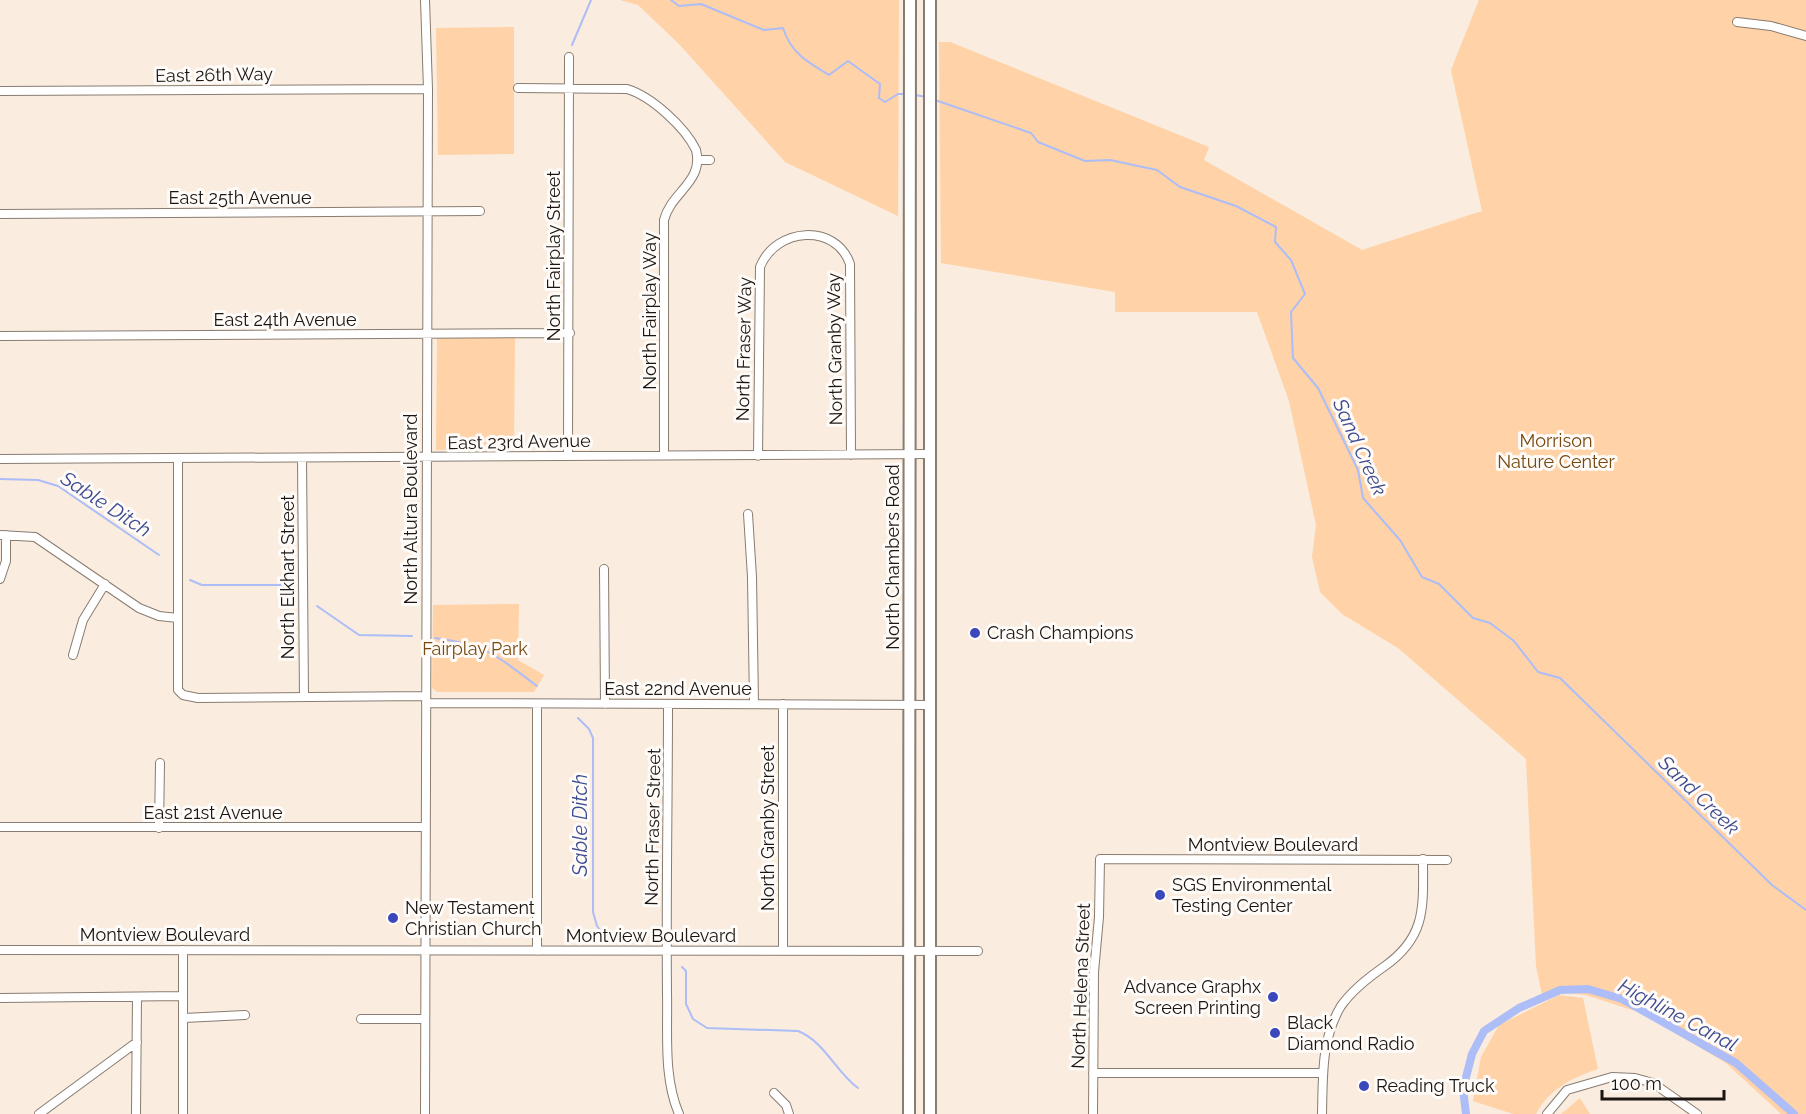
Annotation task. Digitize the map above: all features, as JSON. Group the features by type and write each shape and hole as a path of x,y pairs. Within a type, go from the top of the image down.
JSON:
{"main road":[{"name":"North Chambers Road","path":"909,1114 910,0"},
{"name":"North Chambers Road","path":"930,0 930,1114"}],"street":[{"name":"North Altura Boulevard","path":"425,0 428,89 425,1114"},
{"path":"1737,22 1771,26 1806,36"},
{"name":"North Fairplay Street","path":"568,456 569,57"},
{"path":"518,88 627,89 644,95 693,143 698,160 710,160"},
{"name":"East 26th Way","path":"0,91 428,89"},
{"name":"North Fairplay Way","path":"664,455 664,220 670,205 693,179 698,160"},
{"name":"East 25th Avenue","path":"0,214 480,211"},
{"name":"North Granby Way","path":"806,236 833,242 844,252 850,264 851,455"},
{"name":"North Fraser Way","path":"758,456 760,267 770,249 777,243 791,237 806,236"},
{"name":"East 24th Avenue","path":"0,336 570,333"},
{"name":"East 23rd Avenue","path":"0,459 930,454"},
{"name":"North Elkhart Street","path":"302,458 304,697"},
{"path":"0,579 6,561 3,535 35,537 149,613 178,618 178,459"},
{"path":"747,514 752,577 754,704"},
{"path":"604,569 605,704"},
{"path":"73,655 83,620 105,584"},
{"name":"East 22nd Avenue","path":"178,618 180,692 186,697 425,699 537,704 929,705"},
{"path":"537,704 537,951"},
{"name":"North Fraser Street","path":"668,704 666,951 670,1086 679,1114"},
{"name":"North Granby Street","path":"783,704 783,951"},
{"path":"159,828 160,763"},
{"name":"East 21st Avenue","path":"0,828 425,826"},
{"name":"Montview Boulevard","path":"1100,859 1447,860"},
{"name":"North Helena Street","path":"1093,1114 1094,972 1099,917 1100,859"},
{"path":"1322,1114 1322,1074 1331,1027 1342,1006 1366,979 1401,953 1417,932 1423,902 1424,859"},
{"name":"Montview Boulevard","path":"0,950 978,951"},
{"path":"183,951 183,1114"},
{"path":"0,998 183,996"},
{"path":"136,1114 137,997"},
{"path":"184,1018 245,1015"},
{"path":"361,1019 425,1019"},
{"path":"39,1114 137,1042"},
{"path":"1093,1074 1322,1074"},
{"path":"1547,1114 1568,1090 1603,1078 1635,1078 1663,1088 1692,1112"},
{"path":"774,1093 786,1105 789,1114"}],"green space":[{"path":"620,0 899,0 898,216 785,162 679,44 638,5"},
{"name":"Morrison Nature Center","path":"1479,0 1806,0 1806,1114 1781,1114 1726,1063 1641,1013 1586,995 1559,992 1543,1000 1536,966 1526,759 1398,648 1342,614 1320,592 1312,557 1316,525 1289,401 1257,312 1115,312 1115,292 941,263 939,42 950,42 1209,147 1204,160 1362,250 1482,211 1451,70"},
{"path":"514,27 514,154 438,155 436,28"},
{"path":"437,338 515,338 514,448 436,450"},
{"name":"Fairplay Park","path":"519,604 518,660 544,675 534,692 437,692 432,688 433,605"},
{"path":"1559,995 1583,998 1598,1069 1562,1085 1541,1105 1536,1114 1513,1114 1473,1101 1481,1057 1499,1025"},
{"path":"1580,1098 1590,1114 1561,1114"}],"waterway":[{"path":"572,45 591,0"},
{"name":"Sand Creek","path":"671,0 679,6 701,4 764,30 783,28 795,50 829,75 848,61 880,84 879,98 885,102 898,94 906,94"},
{"name":"Sand Creek","path":"915,95 927,97"},
{"name":"Sand Creek","path":"935,100 1031,133 1038,142 1085,161 1110,160 1157,170 1180,187 1236,206 1276,227 1275,242 1291,260 1305,294 1291,312 1293,358 1318,388 1358,470 1363,498 1400,540 1422,577 1439,584 1473,618 1490,623 1514,641 1538,672 1560,678 1772,885 1806,910"},
{"name":"Sable Ditch","path":"0,479 38,480 58,486 159,555"},
{"name":"Sable Ditch","path":"190,580 202,585 287,585"},
{"name":"Sable Ditch","path":"317,606 359,635 412,636"},
{"name":"Sable Ditch","path":"435,638 467,644 490,653 537,686"},
{"name":"Sable Ditch","path":"578,718 589,729 593,738 593,912 597,926 603,934"},
{"name":"Sable Ditch","path":"682,967 686,971 686,1004 693,1019 707,1028 798,1031 823,1049 843,1074 858,1088"},
{"name":"Highline Canal","path":"1466,1114 1463,1089 1472,1054 1484,1031 1519,1008 1560,990 1588,989 1622,999 1736,1063 1794,1114"}],"place":[{"name":"Crash Champions","path":"975,633"},
{"name":"SGS Environmental Testing Center","path":"1160,895"},
{"name":"New Testament Christian Church","path":"393,918"},
{"name":"Advance Graphx Screen Printing","path":"1273,997"},
{"name":"Black Diamond Radio","path":"1275,1033"},
{"name":"Reading Truck","path":"1364,1086"}]}
